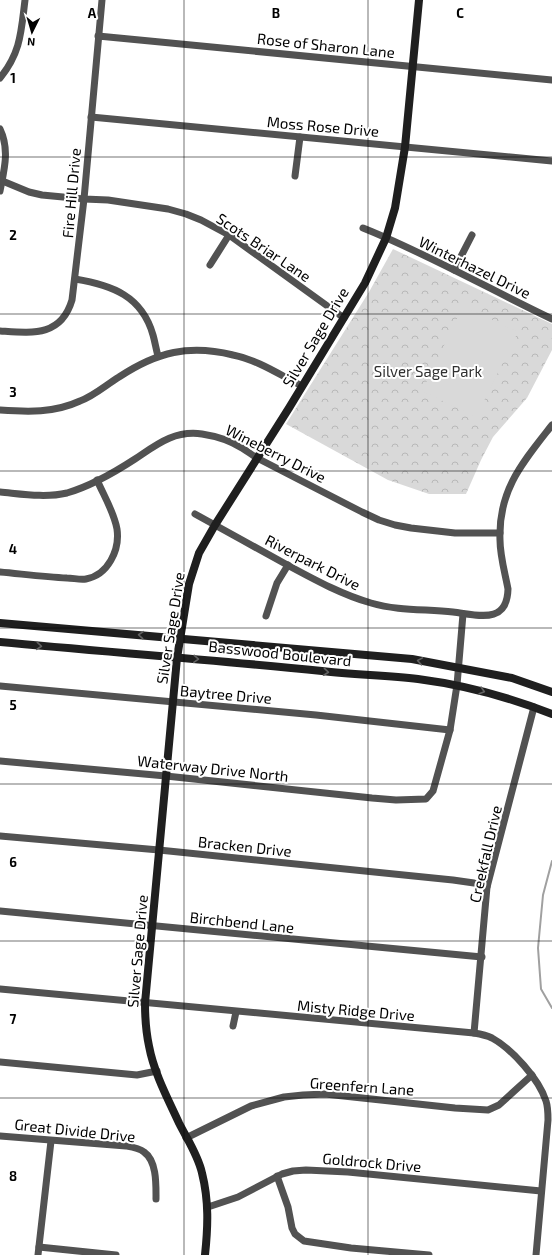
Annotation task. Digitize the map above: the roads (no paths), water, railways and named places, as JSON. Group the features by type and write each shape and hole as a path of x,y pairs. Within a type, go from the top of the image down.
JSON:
{"street":[{"path":"0,78 14,58 19,46 25,0"},
{"name":"Fire Hill Drive","path":"0,330 25,333 40,332 52,328 66,316 70,308 73,298 84,199 102,0"},
{"name":"Silver Sage Drive","path":"205,1255 208,1207 202,1172 197,1158 167,1098 157,1071 149,1046 145,1003 177,658 189,584 199,553 365,283 386,238 395,208 405,147 419,0"},
{"name":"Rose of Sharon Lane","path":"98,36 552,80"},
{"name":"Moss Rose Drive","path":"91,118 552,161"},
{"path":"0,129 6,150 6,163 1,180 0,191"},
{"path":"295,176 300,137"},
{"name":"Scots Briar Lane","path":"1,180 29,192 84,199 108,200 168,209 201,220 229,234 344,318"},
{"name":"Winterhazel Drive","path":"363,228 454,270 552,319"},
{"path":"210,265 229,234"},
{"path":"454,270 472,235"},
{"path":"75,280 106,286 127,296 136,304 149,324 158,356"},
{"path":"0,410 37,412 54,410 82,401 136,366 158,356 173,352 217,351 235,355 265,367 302,386"},
{"path":"500,533 500,524 508,489 513,478 552,425"},
{"name":"Wineberry Drive","path":"0,492 33,495 65,493 97,480 135,459 154,445 167,438 192,433 213,436 231,442 257,458 379,520 411,528 455,533 500,533"},
{"path":"0,572 55,578 85,579 102,571 112,558 117,539 117,529 113,516 97,480"},
{"name":"Riverpark Drive","path":"195,514 329,587 353,598 373,604 401,609 487,616 496,614 502,610 507,596 508,589 500,533"},
{"path":"266,616 277,583 288,565"},
{"path":"450,730 458,685 463,614"},
{"name":"Basswood Boulevard","path":"0,623 412,659 512,678 552,692"},
{"name":"Basswood Boulevard","path":"0,642 417,679 481,690 552,714"},
{"name":"Baytree Drive","path":"0,686 316,715 450,730"},
{"name":"Creekfall Drive","path":"474,1033 482,957 487,887 534,707"},
{"name":"Waterway Drive North","path":"0,761 166,776 372,798 396,800 423,799 430,796 433,791 450,730"},
{"name":"Bracken Drive","path":"0,836 159,850 453,880 474,883 487,887"},
{"name":"Birchbend Lane","path":"0,911 482,957"},
{"name":"Misty Ridge Drive","path":"0,989 474,1033 487,1036 505,1047 532,1075 537,1081 548,1109 536,1255"},
{"path":"233,1026 236,1012"},
{"path":"0,1062 137,1075 157,1071"},
{"name":"Greenfern Lane","path":"186,1138 251,1106 284,1097 303,1095 325,1094 455,1108 488,1110 500,1105 532,1075"},
{"name":"Great Divide Drive","path":"0,1136 126,1146 143,1152 149,1157 152,1163 156,1199"},
{"path":"38,1255 51,1141"},
{"name":"Goldrock Drive","path":"208,1207 238,1197 277,1176 293,1171 313,1170 348,1172 541,1191"},
{"path":"277,1176 288,1208 292,1228 295,1234 304,1241 351,1248 429,1255"},
{"path":"39,1247 116,1255"}],"waterway":[{"path":"552,861 543,895 538,948 541,989 552,1008"}],"park label":[{"name":"Silver Sage Park","path":"428,371"}]}
